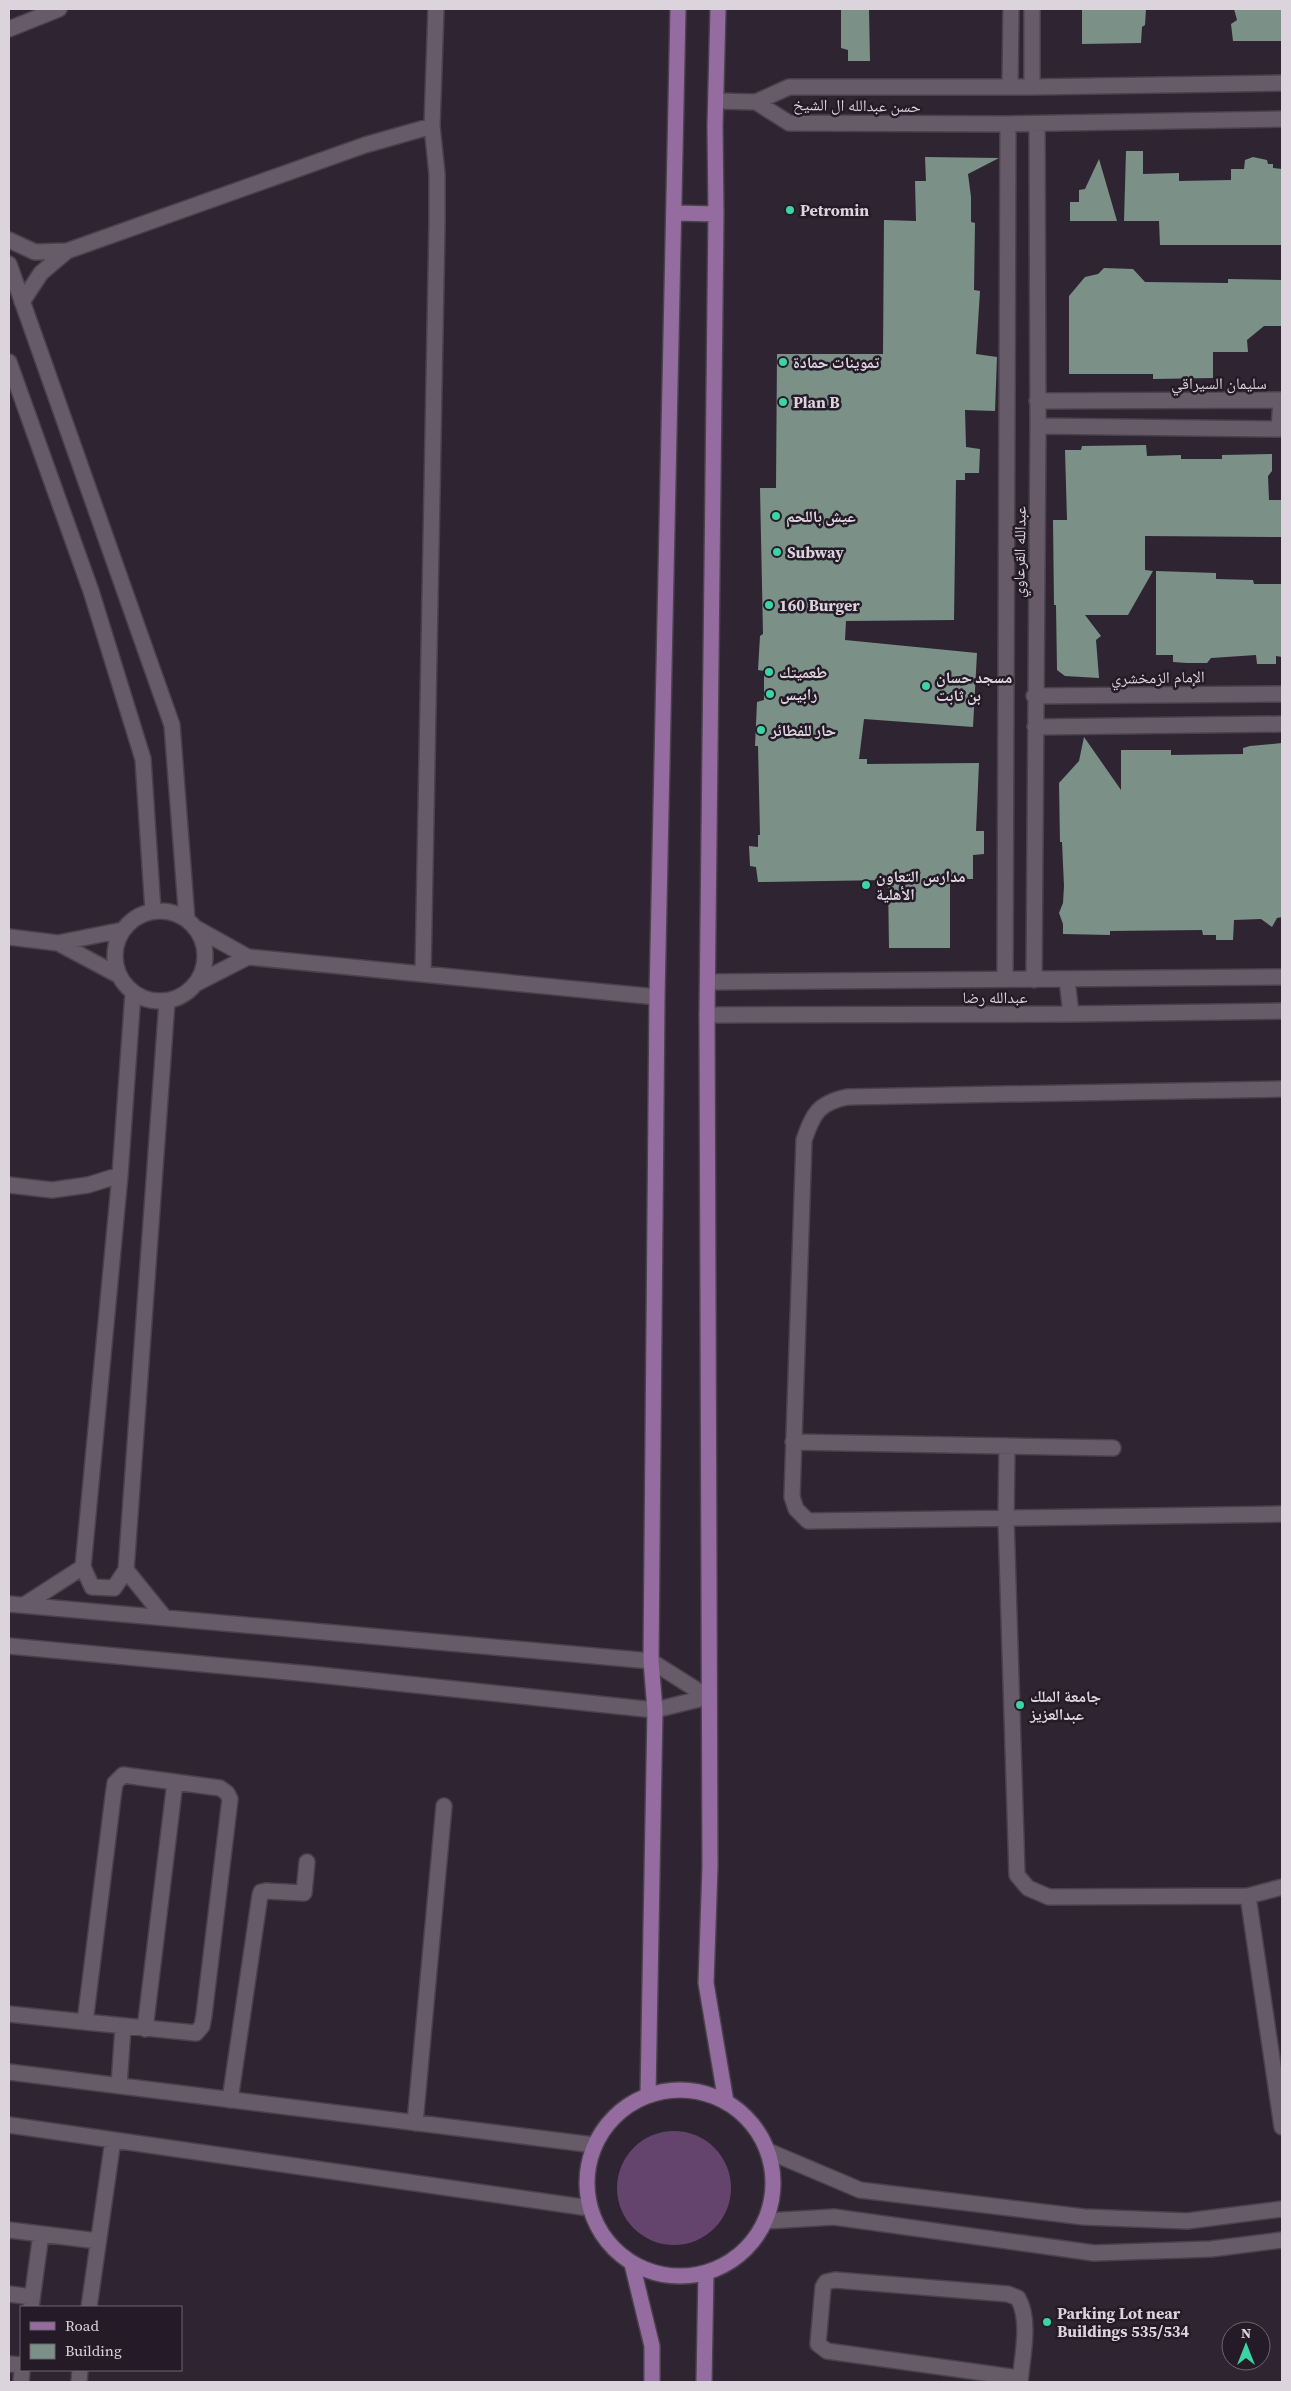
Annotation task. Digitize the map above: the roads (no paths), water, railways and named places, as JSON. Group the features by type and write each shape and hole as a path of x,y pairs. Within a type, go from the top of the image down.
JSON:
{"main road":[{"path":"648,2095 655,1710 651,1661 657,996 678,9"},
{"path":"718,9 707,1015 710,1867 706,1983 726,2102"},
{"path":"675,213 716,214"},
{"path":"683,2090 701,2092 726,2102 758,2131 768,2151 774,2174 773,2198 766,2221 751,2244 731,2262 706,2273 681,2277 655,2274 632,2264 613,2249 598,2230 589,2208 586,2176 594,2145 613,2118 626,2107 648,2095 683,2090"},
{"path":"632,2264 652,2346 652,2382"},
{"path":"704,2382 706,2273"}],"street":[{"path":"9,29 59,9"},
{"path":"424,974 437,224 437,174 432,126 436,9"},
{"path":"1010,87 1011,9"},
{"path":"1032,9 1032,87"},
{"name":"حسن عبدالله ال الشيخ","path":"756,102 789,87 1032,87 1282,83"},
{"path":"716,102 756,102"},
{"name":"حسن عبدالله ال الشيخ","path":"756,102 789,123 1037,124 1282,119"},
{"name":"عبدالله القرعاوي","path":"1005,979 1008,124"},
{"name":"عبدالله القرعاوي","path":"1034,980 1034,696 1038,426 1037,124"},
{"path":"9,240 35,252 67,251 382,140 432,126"},
{"path":"22,302 41,273 67,251"},
{"path":"9,264 172,725 191,924 205,950 202,977 197,983"},
{"path":"9,362 91,592 143,759 153,911"},
{"name":"سليمان السيراقي","path":"1037,401 1281,400 1278,429 1038,426"},
{"name":"الإمام الزمخشري","path":"1034,696 1282,694"},
{"path":"1035,727 1282,724"},
{"path":"118,975 113,956 117,940 131,921 153,911 176,914 248,957 657,996"},
{"path":"9,937 58,943 123,930"},
{"path":"58,943 118,975 133,993 143,999 167,1001 178,998 197,983 248,957"},
{"name":"عبدالله رضا","path":"708,982 1282,977"},
{"path":"1067,980 1071,1014"},
{"path":"133,993 120,1175 83,1567 92,1587 114,1588 126,1570 167,1001"},
{"name":"عبدالله رضا","path":"707,1015 1071,1014 1282,1011"},
{"path":"1282,1089 847,1097 831,1100 812,1117 804,1140 792,1497 796,1509 808,1521 1282,1514"},
{"path":"9,1185 52,1190 88,1185 120,1175"},
{"path":"793,1442 1113,1448"},
{"path":"1007,1446 1006,1519 1018,1875 1028,1888 1049,1897 1248,1896 1282,1887"},
{"path":"16,1604 83,1567"},
{"path":"126,1570 165,1618"},
{"path":"16,1604 651,1661 708,1697"},
{"path":"9,1646 310,1674 655,1710 708,1697"},
{"path":"9,2014 123,2027 196,2033 202,2026 229,1810 230,1799 227,1793 220,1788 123,1775 115,1783 85,2022"},
{"path":"145,2029 175,1782"},
{"path":"415,2122 444,1806"},
{"path":"230,2100 260,1895 261,1892 266,1891 304,1893 307,1862"},
{"path":"1248,1896 1282,2127"},
{"path":"119,2086 123,2027"},
{"path":"9,2072 594,2145"},
{"path":"9,2125 589,2208"},
{"path":"89,2306 113,2140"},
{"path":"768,2151 860,2190 1084,2217 1187,2221 1282,2209"},
{"path":"766,2221 834,2217 1094,2253 1211,2249 1282,2240"},
{"path":"9,2230 98,2241"},
{"path":"9,2294 31,2302 41,2234"},
{"path":"835,2280 1008,2294 1018,2298 1023,2311 1020,2380 827,2352 818,2344 823,2287 826,2282 835,2280"}],"place":[{"name":"Petromin","path":"790,210"},
{"name":"تموينات حمادة","path":"783,362"},
{"name":"Plan B","path":"783,402"},
{"name":"عيش باللحم","path":"776,516"},
{"name":"Subway","path":"777,552"},
{"name":"160 Burger","path":"769,605"},
{"name":"طعميتك","path":"769,672"},
{"name":"مسجد حسان بن ثابت","path":"926,686"},
{"name":"رابيس","path":"770,694"},
{"name":"حار للفطائر","path":"761,730"},
{"name":"مدارس التعاون الأهلية","path":"866,885"},
{"name":"جامعة الملك عبدالعزيز","path":"1020,1705"},
{"name":"Parking Lot near Buildings 535/534","path":"1047,2322"}]}
